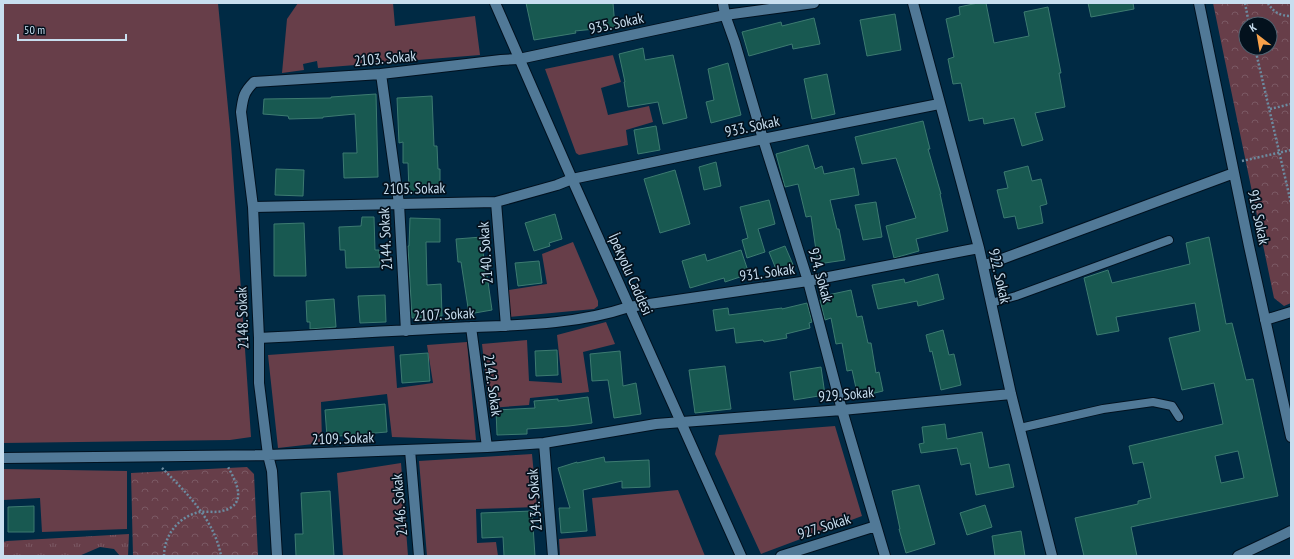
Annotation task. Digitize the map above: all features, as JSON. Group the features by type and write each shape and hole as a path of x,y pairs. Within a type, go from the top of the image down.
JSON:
{"street":[{"name":"İpekyolu Caddesi","path":"495,3 741,556"},
{"name":"924. Sokak","path":"723,3 725,15 735,43 763,139 808,281 842,410 885,556"},
{"name":"935. Sokak","path":"519,59 725,15 814,3"},
{"name":"922. Sokak","path":"913,3 979,248 1011,394 1052,556"},
{"name":"918. Sokak","path":"1199,3 1291,437"},
{"name":"2103. Sokak","path":"254,82 381,74 519,59"},
{"name":"2144. Sokak","path":"381,74 399,204 406,331"},
{"name":"2148. Sokak","path":"254,82 243,97 241,112 253,207 259,338 259,383 268,456 272,471 278,556"},
{"name":"933. Sokak","path":"572,179 939,104"},
{"path":"983,266 1233,168"},
{"name":"2105. Sokak","path":"253,207 496,202 557,185 572,179"},
{"name":"2140. Sokak","path":"496,202 506,326"},
{"name":"931. Sokak","path":"629,307 808,281 979,248"},
{"name":"2107. Sokak","path":"259,338 506,326 556,322 609,314 629,307"},
{"path":"1265,320 1291,312"},
{"name":"2142. Sokak","path":"470,327 486,447"},
{"name":"929. Sokak","path":"682,423 1011,394"},
{"name":"2109. Sokak","path":"3,458 268,456 486,447 544,443 656,424 682,423"},
{"name":"2134. Sokak","path":"544,443 553,556"},
{"name":"2146. Sokak","path":"410,450 419,556"},
{"name":"927. Sokak","path":"781,556 876,526"},
{"path":"1238,556 1291,531"}],"lane":[{"path":"991,303 1016,296 1169,240"},
{"path":"1020,428 1104,409 1153,402 1172,406 1179,417"}],"path":[{"path":"1245,3 1247,16"},
{"path":"1268,3 1277,13 1284,16 1291,16"},
{"path":"1257,56 1291,203"},
{"path":"1270,109 1291,104"},
{"path":"1233,168 1280,152 1291,150"},
{"path":"164,556 164,549 169,535 177,524 189,516 201,512 221,512 232,508 237,502 238,491 236,480 222,456"},
{"path":"151,457 180,486 210,524 220,548 221,556"}],"green space":[{"path":"3,3 218,3 230,129 251,437 230,440 3,443"},
{"path":"298,3 393,3 395,26 475,16 480,55 318,68 317,61 303,64 304,70 282,73 287,19"},
{"path":"1213,3 1291,3 1291,303 1284,306 1274,298"},
{"path":"613,55 621,82 601,88 608,115 649,106 653,122 626,130 628,145 579,155 576,153 545,69"},
{"path":"573,242 598,301 598,306 594,309 509,317 509,290 547,284 542,254"},
{"path":"606,322 615,344 583,352 589,392 530,398 529,405 489,408 482,344 527,340 529,381 562,383 557,335"},
{"path":"467,342 476,440 392,437 387,394 321,402 322,443 278,448 268,355 394,346 397,388 433,383 427,345"},
{"path":"835,426 862,516 761,554 715,454 719,435"},
{"path":"532,454 537,507 476,509 477,543 496,542 498,556 427,556 419,461"},
{"path":"401,463 408,556 343,556 337,473"},
{"path":"247,467 254,474 258,556 133,556 131,473"},
{"path":"3,469 127,471 127,529 42,532 40,498 3,500"},
{"path":"678,490 705,556 560,556 559,539 596,536 592,498"},
{"path":"129,534 128,556 120,556 114,549 100,547 79,556 3,556 3,542 7,541"}],"building":[{"path":"526,3 613,3 615,27 575,31 576,33 534,40"},
{"path":"986,3 994,43 1029,36 1024,12 1048,7 1061,73 1059,73 1065,107 1035,113 1043,140 1022,146 1014,118 984,124 983,118 969,121 961,83 953,84 948,59 954,57 946,19 960,15 959,7"},
{"path":"1088,3 1133,3 1134,9 1091,17"},
{"path":"895,14 901,50 867,56 860,20"},
{"path":"814,18 820,44 793,49 792,44 749,56 742,32 781,22 782,26"},
{"path":"643,48 645,60 673,55 687,118 663,124 658,102 628,107 625,82 619,54"},
{"path":"728,63 741,115 711,123 706,102 714,100 708,69"},
{"path":"827,74 835,114 812,119 804,79"},
{"path":"376,94 378,177 344,178 343,153 357,153 355,114 323,118 289,119 288,116 263,114 264,99 331,98"},
{"path":"432,96 434,146 437,146 438,169 440,169 440,193 409,193 408,163 403,163 403,142 399,143 397,98"},
{"path":"923,121 930,149 928,149 941,194 948,231 916,239 919,251 894,258 886,226 916,218 896,158 862,164 855,137"},
{"path":"656,126 660,150 638,154 634,130"},
{"path":"808,145 815,169 822,166 824,174 854,168 859,195 830,200 837,229 839,229 845,260 818,264 811,216 806,217 798,184 785,187 776,154"},
{"path":"716,162 721,186 704,190 699,167"},
{"path":"1028,166 1032,181 1041,179 1047,204 1040,206 1043,223 1018,229 1015,216 1004,218 997,190 1008,188 1004,172"},
{"path":"276,169 304,170 303,196 275,195"},
{"path":"675,170 690,224 660,233 644,179"},
{"path":"769,200 775,224 758,229 765,252 747,258 742,240 748,238 740,207"},
{"path":"876,202 882,237 863,240 855,205"},
{"path":"555,214 562,239 549,243 550,246 534,251 525,223"},
{"path":"362,217 374,217 375,250 379,250 380,267 346,268 345,250 340,250 339,227 361,226"},
{"path":"410,218 440,219 440,242 426,242 427,285 441,284 442,316 412,318 408,246"},
{"path":"304,223 306,276 274,276 274,224"},
{"path":"482,237 485,276 487,275 492,310 469,314 461,262 458,262 456,239"},
{"path":"1209,237 1226,324 1232,323 1246,380 1253,379 1278,496 1131,527 1137,556 1084,556 1075,518 1138,504 1138,501 1151,498 1143,462 1133,464 1129,446 1223,424 1214,383 1182,390 1169,338 1200,331 1195,303 1116,317 1119,331 1097,335 1084,278 1108,270 1112,283 1190,264 1186,243","holes":["1238,451 1244,478 1221,483 1215,456"]},
{"path":"785,246 794,267 778,274 769,252"},
{"path":"741,250 749,274 725,282 724,278 690,288 682,261 705,254 707,261"},
{"path":"539,261 542,283 518,286 515,263"},
{"path":"938,274 944,299 918,306 917,301 878,309 872,285 904,279 905,283"},
{"path":"851,290 857,317 862,316 868,343 871,343 876,373 879,372 883,391 858,397 852,370 847,371 842,343 836,344 831,318 825,320 820,300 824,299 823,296"},
{"path":"385,295 386,322 360,323 358,296"},
{"path":"334,299 336,327 310,329 310,322 307,322 306,301"},
{"path":"807,303 812,322 809,323 810,328 786,334 787,338 764,342 763,340 736,343 734,328 716,331 713,310 728,308 729,315 782,309"},
{"path":"943,330 949,355 954,354 961,385 941,390 932,351 930,352 926,335"},
{"path":"557,350 558,375 536,376 535,351"},
{"path":"620,351 623,386 636,383 641,414 614,418 608,380 592,381 590,354"},
{"path":"428,353 430,381 402,383 400,355"},
{"path":"725,366 731,409 695,413 689,370"},
{"path":"821,367 825,395 794,400 790,372"},
{"path":"588,397 592,423 527,429 527,434 497,435 496,410 535,408 534,401 558,399 558,401"},
{"path":"385,404 387,432 327,437 325,410"},
{"path":"945,424 947,439 982,432 989,468 1009,464 1014,487 976,495 970,463 961,465 957,448 921,453 919,444 924,443 922,427"},
{"path":"604,457 605,462 649,460 650,487 622,488 622,481 583,490 587,531 561,533 559,508 570,508 558,468 577,462"},
{"path":"919,485 935,544 906,553 899,529 892,491"},
{"path":"330,491 334,556 296,556 295,534 303,534 301,493"},
{"path":"985,505 992,527 967,535 960,513"},
{"path":"34,506 34,532 8,532 8,507"},
{"path":"532,511 535,556 504,556 503,537 482,538 481,513"},
{"path":"1021,531 1025,556 995,556 992,536"}]}
